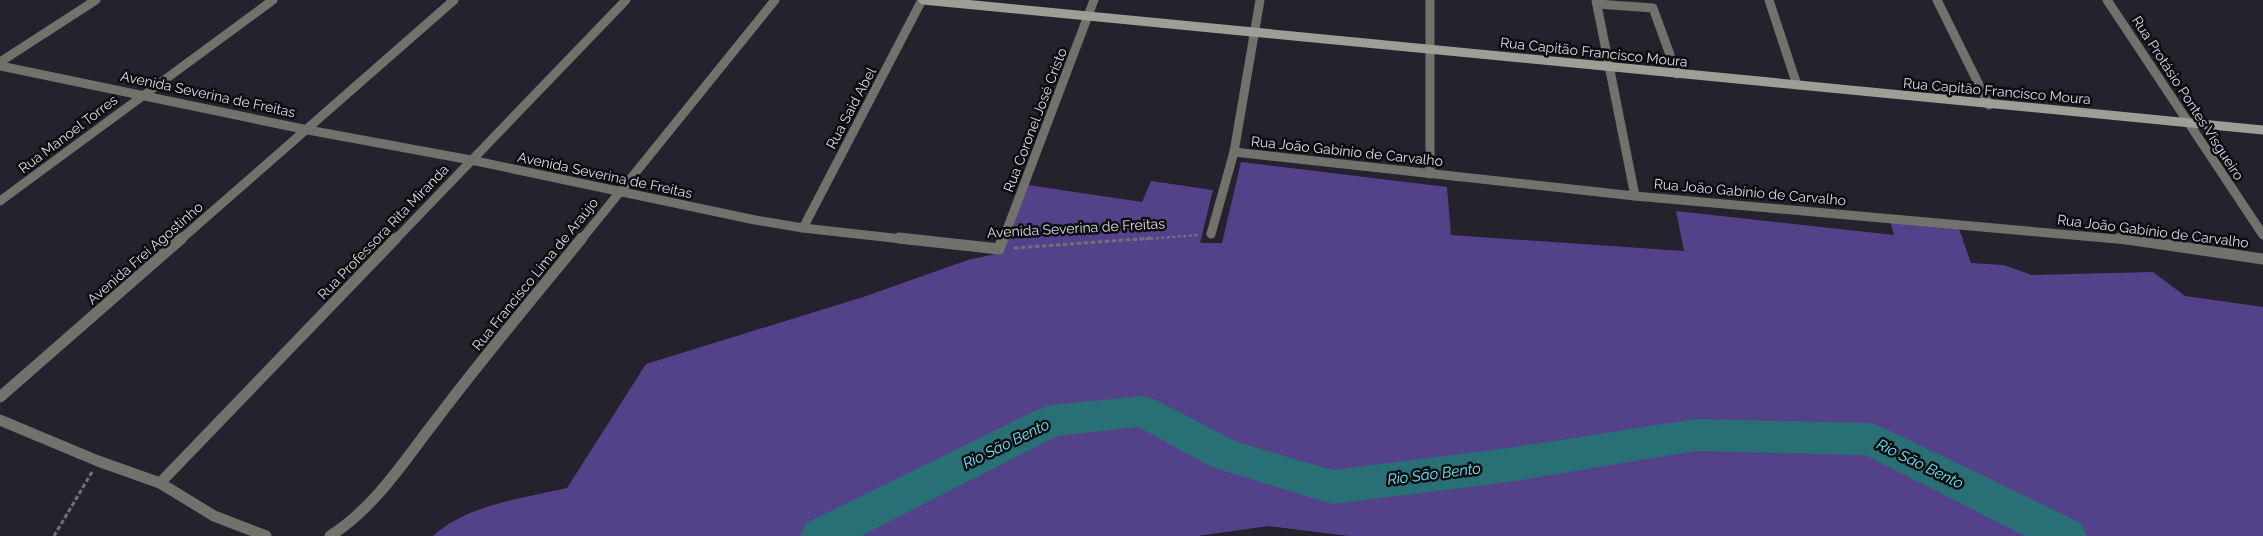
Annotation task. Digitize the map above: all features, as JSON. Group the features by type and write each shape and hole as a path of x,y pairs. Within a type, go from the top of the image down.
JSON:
{"main road":[{"name":"Rua Capitão Francisco Moura","path":"923,0 2263,130"}],"street":[{"path":"0,62 96,0"},
{"name":"Rua Manoel Torres","path":"0,201 273,0"},
{"name":"Avenida Frei Agostinho","path":"0,397 308,130 454,0"},
{"name":"Rua Professora Rita Miranda","path":"160,483 626,0"},
{"name":"Rua Francisco Lima de Araújo","path":"330,536 354,519 388,483 445,407 775,0"},
{"name":"Rua Said Abel","path":"803,228 923,0"},
{"name":"Rua Coronel José Cristo","path":"999,249 1094,0"},
{"path":"1211,234 1234,152 1260,0"},
{"path":"1430,0 1430,174"},
{"path":"1769,0 1798,85"},
{"path":"1938,0 1989,104"},
{"name":"Rua Protásio Pontes Visgueiro","path":"2107,0 2263,236"},
{"path":"1635,196 1608,67 1597,2 1653,8 1677,74"},
{"name":"Avenida Severina de Freitas","path":"0,66 308,130 471,160 619,192 803,228 999,249"},
{"name":"Rua João Gabínio de Carvalho","path":"1234,152 1635,196 2111,237 2263,259"},
{"path":"0,420 98,461 160,483 214,516 266,536"}],"path":[{"name":"Avenida Severina de Freitas","path":"999,249 1211,234"},
{"path":"54,536 98,461"}],"shaded area":[{"path":"1241,162 1447,187 1451,235 1684,251 1676,211 1894,235 1890,221 1959,229 1971,263 2004,265 2032,275 2153,272 2185,296 2263,307 2263,536 1349,536 1269,526 1197,536 433,536 446,525 479,510 514,499 567,488 646,364 863,297 968,260 1000,253 1028,185 1142,202 1151,181 1213,190 1200,243 1222,243"}],"waterway":[{"name":"Rio São Bento","path":"821,536 1051,421 1142,411 1226,455 1332,487 1509,465 1695,435 1870,439 2066,536"}]}
